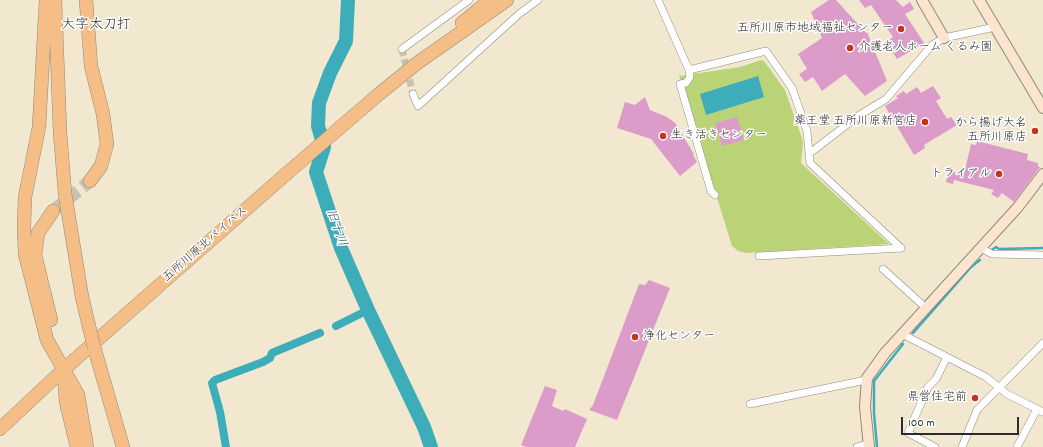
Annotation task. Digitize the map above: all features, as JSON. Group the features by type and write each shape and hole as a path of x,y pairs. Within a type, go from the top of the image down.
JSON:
{"highway":[{"path":"46,0 39,127 26,197 24,226 25,254 47,340 78,395 87,447"},
{"path":"55,0 56,74 60,140 66,194 82,297 109,405 123,447"},
{"path":"86,0 91,66 103,114 106,144 101,166 90,181"},
{"name":"五所川原北バイパス","path":"0,429 63,370 285,175 490,0"},
{"name":"五所川原北バイパス","path":"416,64 507,0"},
{"path":"52,211 38,233 35,256 63,370 66,402 77,447"}],"street":[{"path":"402,49 469,0"},
{"path":"412,94 418,106 519,14 538,0"},
{"path":"658,0 689,70 690,77 686,83 680,84 711,191 715,195"},
{"path":"922,0 944,38"},
{"path":"979,0 1043,108"},
{"path":"810,153 858,116 886,99 932,45 944,38 995,27"},
{"path":"689,70 766,51 792,88 807,131 810,163 901,248 759,256"},
{"path":"857,447 869,445 865,407 866,380 885,353 1018,208 1043,174"},
{"path":"981,248 992,254 1043,255"},
{"path":"883,269 926,308"},
{"path":"902,334 986,377 1007,394 1040,411 1017,447"},
{"path":"962,447 977,410 1043,343"},
{"path":"935,447 908,433 928,387 936,379 947,357"},
{"path":"750,404 866,380"}],"green space":[{"path":"761,60 764,61 785,90 803,141 801,163 889,244 746,253 738,251 732,246 679,76 740,67"}],"water":[{"path":"758,76 764,97 706,115 700,94"}],"building":[{"name":"介護老人ホーム くるみ園","path":"829,0 836,0 866,33 867,32 887,81 865,96 845,74 822,91 813,77 805,82 799,74 807,69 798,54 822,38 811,12"},
{"name":"五所川原市地域福祉センター","path":"859,0 896,0 903,7 910,2 914,9 905,14 924,43 897,59 886,42 893,37 871,5 865,8"},
{"name":"薬王堂 五所川原新宮店","path":"933,86 941,98 936,101 947,119 951,117 957,125 924,145 925,148 914,155 885,106 898,98 896,96 904,91 906,94 917,87 921,93"},
{"name":"生き活きセンター","path":"645,97 650,110 667,117 675,123 694,154 693,155 697,162 680,176 651,139 617,128 625,102 635,105"},
{"path":"737,117 744,140 722,146 715,123"},
{"name":"トライアル","path":"977,141 1028,154 1027,160 1038,163 1038,166 1040,167 1014,202 1002,193 998,198 991,194 994,190 954,180 953,184 946,182 949,171 964,174 971,144 976,145"},
{"name":"浄化センター","path":"649,280 670,288 617,420 589,410 593,405 639,284 645,285"},
{"path":"545,386 557,390 552,406 563,411 565,409 587,419 575,447 526,447 521,445"}],"waterway":[{"name":"旧十川","path":"348,0 346,41 330,73 319,103 318,126 324,147 316,172 341,248 368,310 424,427 431,447"},
{"path":"990,251 996,247 999,249 1043,248"},
{"path":"913,333 971,267 980,260"},
{"path":"336,326 368,310"},
{"path":"226,447 220,412 212,383 215,380 263,362 270,358 272,353 320,333"},
{"path":"877,447 874,413 874,381 903,344"}],"tunnel":[{"path":"402,49 413,94"},
{"path":"53,211 90,181"}],"place":[{"name":"五所川原市地域福祉センター","path":"901,29"},
{"name":"介護老人ホーム くるみ園","path":"850,48"},
{"name":"薬王堂 五所川原新宮店","path":"925,122"},
{"name":"から揚げ大名 五所川原店","path":"1035,131"},
{"name":"生き活きセンター","path":"663,136"},
{"name":"トライアル","path":"999,174"},
{"name":"浄化センター","path":"635,337"},
{"name":"県営住宅前","path":"975,398"}],"district":[{"name":"大字太刀打","path":"96,26"}]}
